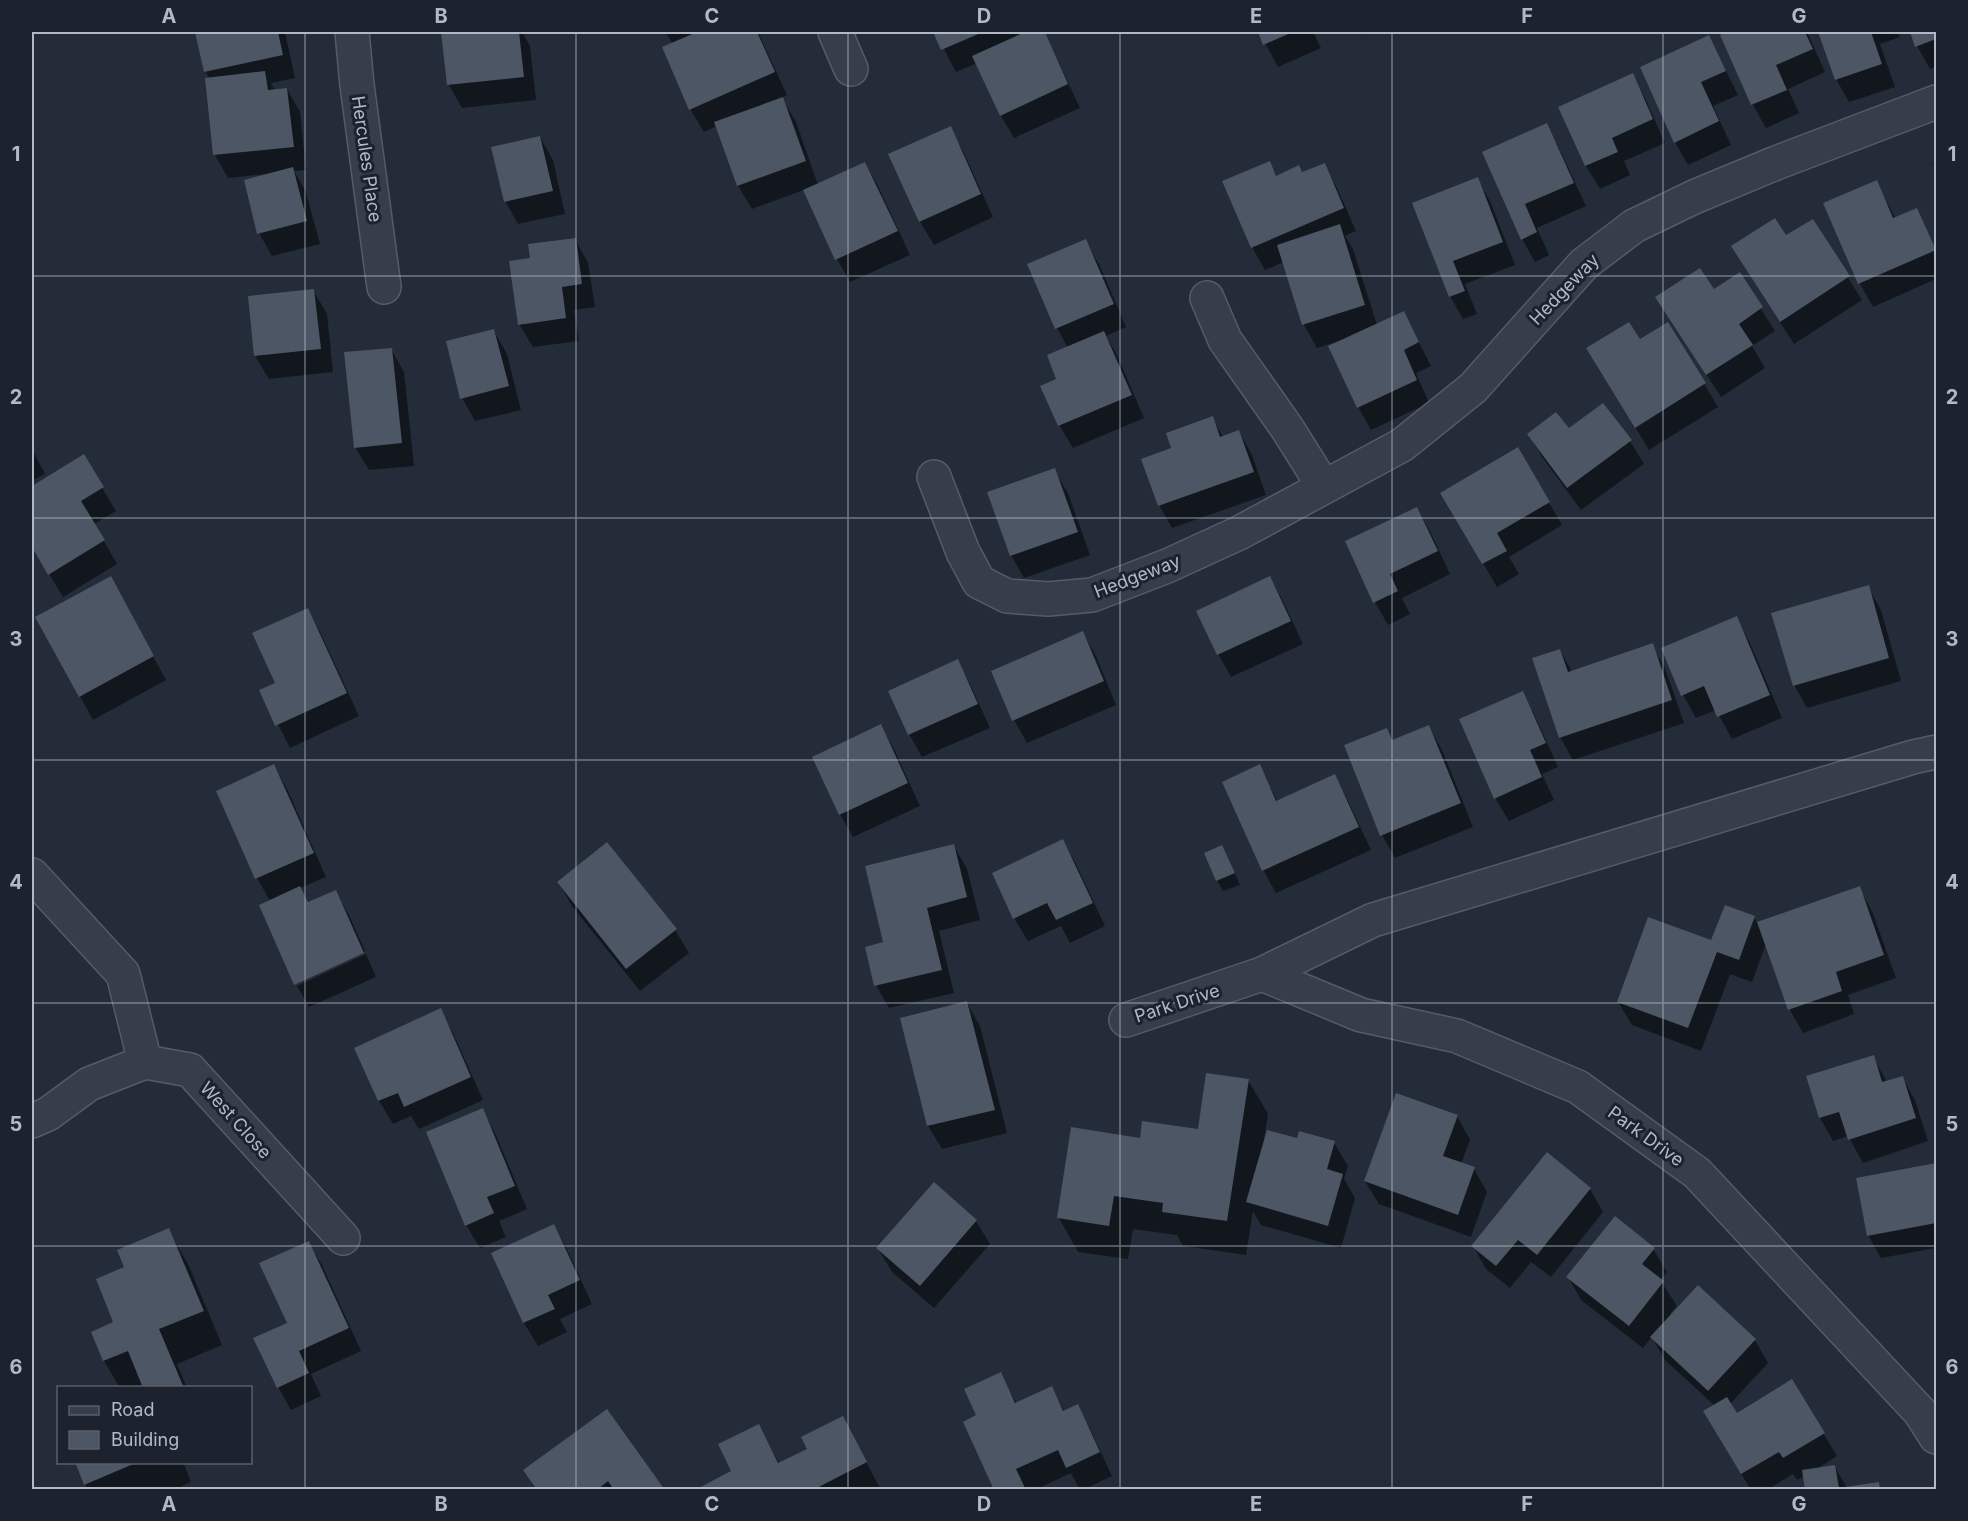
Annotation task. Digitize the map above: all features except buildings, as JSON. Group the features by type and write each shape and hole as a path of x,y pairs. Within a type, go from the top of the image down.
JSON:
{"street":[{"name":"Hercules Place","path":"352,32 384,286"},
{"path":"835,32 851,69"},
{"name":"Hedgeway","path":"934,477 963,552 979,582 1007,596 1048,599 1092,595 1167,566 1239,533 1402,445 1473,388 1584,264 1634,226 1695,196 1936,102"},
{"path":"1207,298 1225,340 1287,428 1324,487"},
{"name":"Park Drive","path":"1126,1020 1262,974 1373,920 1936,752"},
{"path":"32,875 123,974 145,1062 89,1084 48,1114 32,1121"},
{"name":"Park Drive","path":"1262,974 1361,1015 1457,1036 1578,1088 1697,1173 1920,1412 1936,1437"},
{"name":"West Close","path":"145,1062 190,1070 343,1238"}]}
